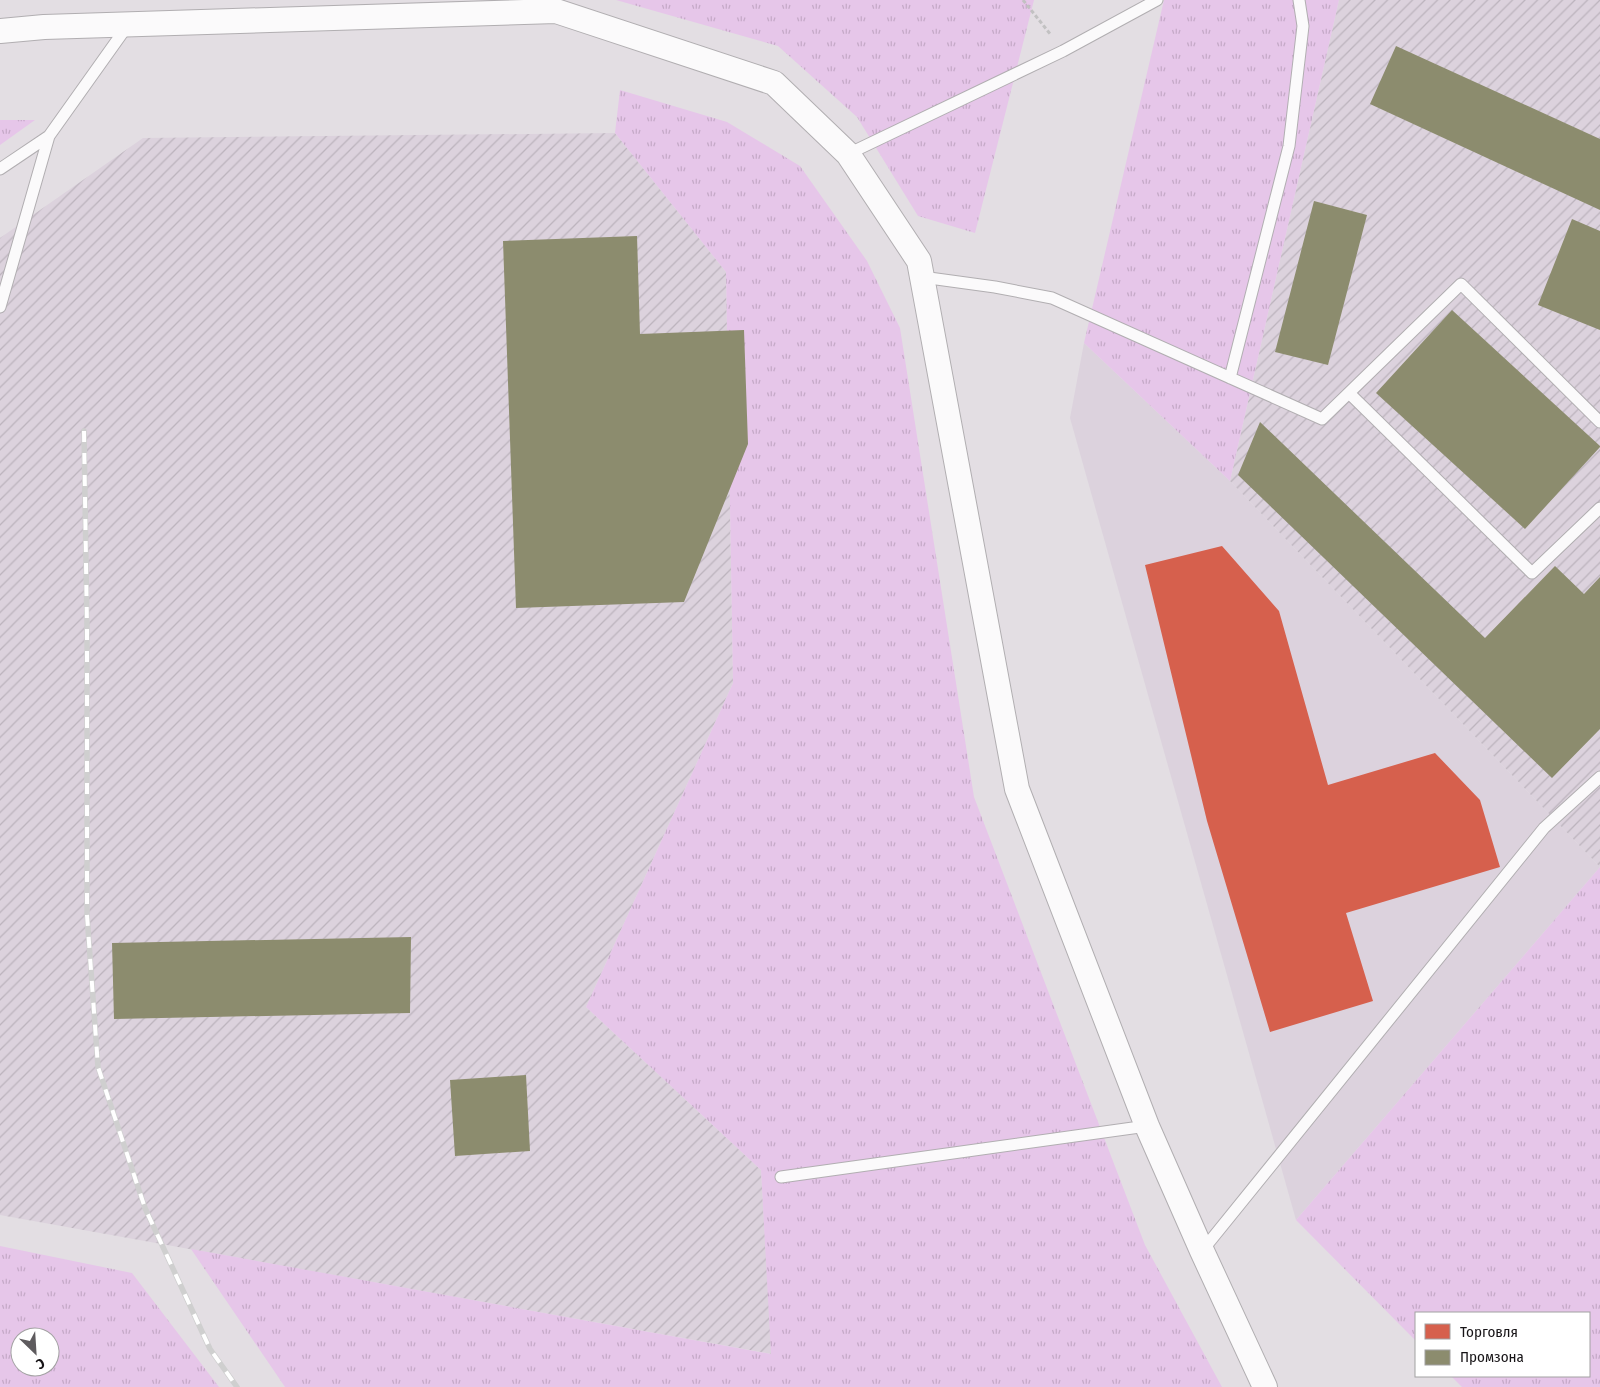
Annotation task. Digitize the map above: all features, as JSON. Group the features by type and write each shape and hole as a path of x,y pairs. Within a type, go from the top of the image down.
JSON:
{"street":[{"path":"0,30 129,24 556,11 774,83 848,154 919,261 1016,789 1147,1126 1265,1387"}],"lane":[{"path":"848,154 1062,51 1157,0"},
{"path":"1230,378 1289,146 1304,26 1299,0"},
{"path":"0,307 49,136 129,24"},
{"path":"0,169 49,136"},
{"path":"922,277 995,286 1052,298 1322,419 1461,284 1600,422"},
{"path":"1349,393 1532,573 1600,508"},
{"path":"1202,1251 1544,828 1600,777"},
{"path":"781,1177 1147,1126"}],"path":[{"path":"1023,0 1062,51"}],"shaded area":[{"path":"1339,0 1600,0 1600,867 1230,481"},
{"path":"615,133 726,272 733,683 586,1007 761,1170 772,1354 0,1215 0,238 143,138"},
{"path":"1084,343 1230,481 1600,867 1296,1220 1070,418"}],"green space":[{"path":"616,0 1034,0 975,233 918,216 857,117 778,46"},
{"path":"1164,0 1339,0 1230,481 1084,343"},
{"path":"620,90 727,122 800,166 867,261 900,328 974,797 1145,1245 1222,1387 285,1387 191,1249 771,1354 761,1170 586,1007 733,683 726,272 615,133"},
{"path":"0,120 35,120 0,145"},
{"path":"1600,867 1600,1387 1462,1387 1452,1377 1590,1377 1590,1312 1415,1312 1415,1340 1296,1220"},
{"path":"0,1246 132,1273 219,1387 0,1387"}],"building: Торговля":[{"path":"1222,546 1279,611 1328,785 1435,753 1480,800 1500,867 1346,913 1373,1001 1270,1032 1207,821 1145,565"}],"building: Промзона":[{"path":"1396,46 1600,139 1600,210 1370,104"},
{"path":"1314,201 1367,215 1328,365 1275,352"},
{"path":"1572,219 1600,231 1600,330 1538,305"},
{"path":"637,236 640,334 744,330 748,444 684,602 516,608 503,241"},
{"path":"1452,310 1600,446 1525,529 1376,393"},
{"path":"1260,422 1485,638 1555,566 1584,594 1600,577 1600,729 1552,778 1238,475"},
{"path":"411,937 410,1013 114,1019 112,943"},
{"path":"526,1075 530,1151 455,1156 450,1080"}],"railway":[{"path":"84,431 87,628 87,915 98,1067 145,1208 210,1349 237,1387"}]}
